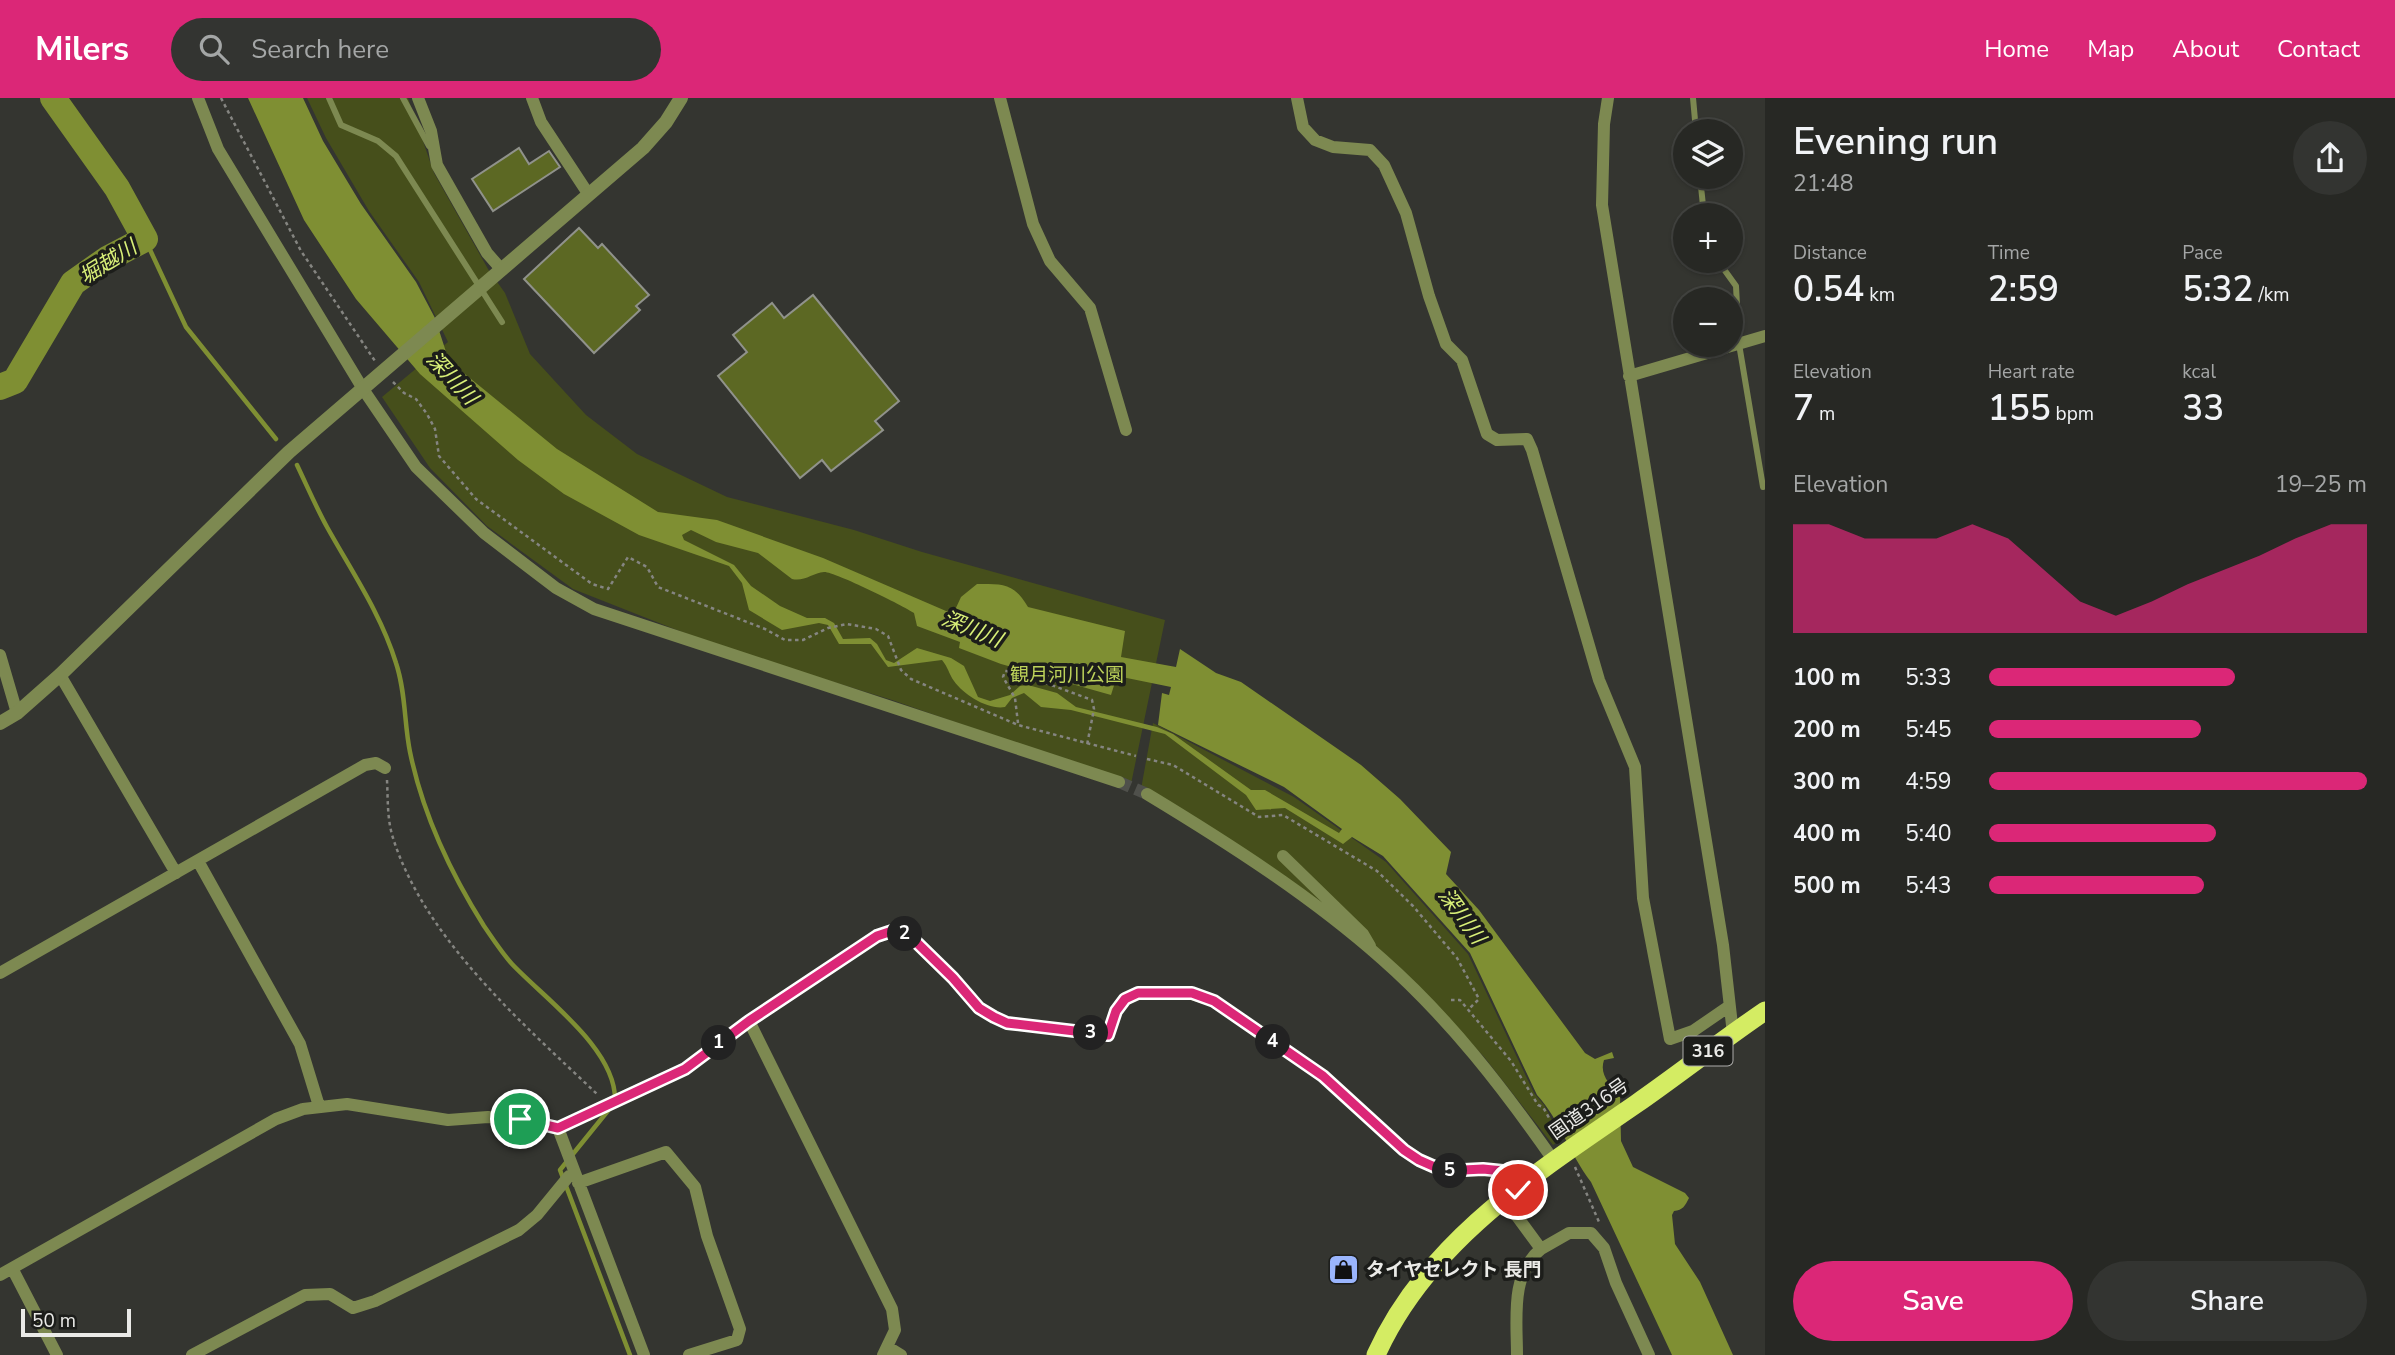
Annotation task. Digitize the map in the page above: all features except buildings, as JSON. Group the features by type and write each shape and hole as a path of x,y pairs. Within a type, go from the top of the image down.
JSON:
{"highway":[{"name":"国道316号","path":"1376,1355 1390,1323 1407,1296 1464,1233 1563,1154 1653,1093 1765,1011"}],"street":[{"path":"198,98 218,149 416,467 484,533 556,588 594,608 750,662 882,702 1119,782"},
{"path":"418,98 431,131 435,158 459,206 500,272"},
{"path":"532,98 541,122 589,195"},
{"path":"0,723 17,713 60,675 289,452 643,148 666,122 681,98"},
{"path":"1000,98 1033,223 1050,261 1090,308 1126,430"},
{"path":"1297,98 1303,127 1315,140 1333,147 1370,150 1384,165 1406,213 1429,296 1446,344 1462,359 1487,434 1497,440 1527,439 1532,450 1599,681 1635,767 1643,898 1670,1039 1693,1031 1728,1007"},
{"path":"1608,98 1604,124 1602,205 1719,918 1732,1034"},
{"path":"1743,343 1765,336"},
{"path":"1629,376 1694,357"},
{"path":"0,655 17,713"},
{"path":"60,675 176,873"},
{"path":"0,973 365,765 376,763 385,768"},
{"path":"1147,794 1278,878 1369,948 1425,1000 1563,1154"},
{"path":"1283,856 1363,934 1369,948"},
{"path":"198,861 300,1044 320,1106"},
{"path":"0,1275 276,1119 320,1106 347,1104 449,1120 488,1117 520,1119 558,1128 685,1069 749,1021 877,936 892,931 909,935 979,1008 1007,1023 1108,1035 1116,1011 1125,999 1138,993 1192,993 1214,1001 1323,1076 1404,1150 1419,1160 1444,1171 1503,1171 1511,1195 1541,1249"},
{"path":"749,1021 892,1309 895,1330 886,1351 901,1355"},
{"path":"558,1128 644,1355"},
{"path":"192,1355 304,1295 330,1294 353,1308 375,1301 519,1230 537,1215 569,1176 577,1179 666,1152 695,1187 707,1236 740,1329 737,1340 688,1355"},
{"path":"1517,1355 1518,1292 1521,1275 1529,1258 1569,1233 1591,1233 1604,1248 1616,1283 1649,1355"},
{"path":"12,1268 57,1355"}],"lane":[{"path":"329,98 341,125 378,141 396,156 502,322"},
{"path":"404,98 435,158"},
{"path":"1693,98 1695,119"},
{"path":"1741,357 1763,487"}],"path":[{"path":"221,98 301,251 379,367"},
{"path":"387,376 404,393 416,399 427,414 435,429 439,456 476,499 592,584 608,589 628,557 646,566 658,587 765,629 785,640 803,640 828,628 853,624 884,633 891,640 900,667 912,679 1018,725 1136,756"},
{"path":"1018,725 1020,719 1015,698 1004,679 1004,671 1016,672 1093,700 1093,717 1087,744"},
{"path":"1147,759 1173,765 1259,817 1283,815 1377,872 1413,906 1457,958 1479,999 1469,1009"},
{"path":"385,768 388,815 393,837 420,898 473,968 534,1035 607,1103"},
{"path":"1451,1000 1460,1000 1469,1009 1511,1061 1538,1105 1543,1107 1563,1154 1599,1222 1591,1233"}],"green space":[{"name":"観月河川公園","path":"307,98 408,98 434,173 488,269 505,293 530,354 586,415 637,454 727,497 854,530 922,552 1165,620 1131,784 892,700 720,647 573,589 487,526 430,468 382,397 448,342 419,282 369,211 326,138"},
{"path":"1153,723 1294,797 1386,862 1468,954 1534,1093 1544,1105 1562,1139 1553,1145 1485,1058 1440,1009 1386,957 1141,789"}],"water":[{"name":"深川川","path":"248,98 303,98 323,141 361,204 416,282 435,318 449,361 557,449 658,512 717,520 823,558 946,611 955,610 961,597 977,584 1007,587 1018,593 1028,607 1125,631 1121,657 1176,667 1180,649 1216,673 1241,682 1361,765 1400,799 1451,852 1446,874 1479,910 1585,1053 1595,1059 1612,1052 1614,1058 1604,1060 1603,1070 1606,1079 1620,1095 1621,1141 1633,1167 1685,1193 1689,1198 1680,1210 1674,1211 1672,1215 1675,1244 1700,1282 1733,1355 1672,1355 1591,1182 1552,1115 1537,1095 1470,953 1383,856 1352,837 1343,844 1285,808 1256,810 1246,795 1165,734 1071,710 1041,707 1024,693 1012,698 1005,707 991,706 964,691 954,681 942,660 888,667 871,644 839,644 828,625 819,623 782,630 749,610 742,583 729,566 639,535 564,494 518,460 420,374 356,299 304,220","holes":["691,530 716,542 758,553 792,579 824,572 854,583 914,613 917,626 960,642 959,648 1001,664 1111,695 1117,676 1171,687 1169,695 1162,693 1158,725 1284,787 1342,829 1339,833 1265,790 1251,790 1173,734 1157,727 1076,707 1057,693 1028,685 1020,686 1010,695 990,701 978,697 964,666 951,658 917,648 894,663 886,660 877,644 870,638 843,639 834,623 825,618 807,618 780,606 751,586 734,565 684,540 682,535"]}],"waterway":[{"name":"堀越川","path":"0,387 15,381 73,283 107,259 145,239 117,188 53,98"},
{"path":"145,239 186,327 276,439"},
{"path":"297,465 390,645 402,685 408,741 422,798 449,864 484,926 512,964 592,1044 612,1081 615,1100"},
{"path":"611,1107 560,1170 630,1355"}],"tunnel":[{"path":"1119,782 1147,794"}],"place":[{"name":"タイヤセレクト 長門","path":"1343,1270"}],"route":[{"path":"520,1119 558,1128 652,1082 685,1069 749,1021 877,936 892,931 909,935 979,1008 1007,1023 1108,1035 1116,1011 1125,999 1138,993 1192,993 1214,1001 1323,1076 1404,1150 1419,1160 1444,1171 1503,1171 1518,1190"}]}
